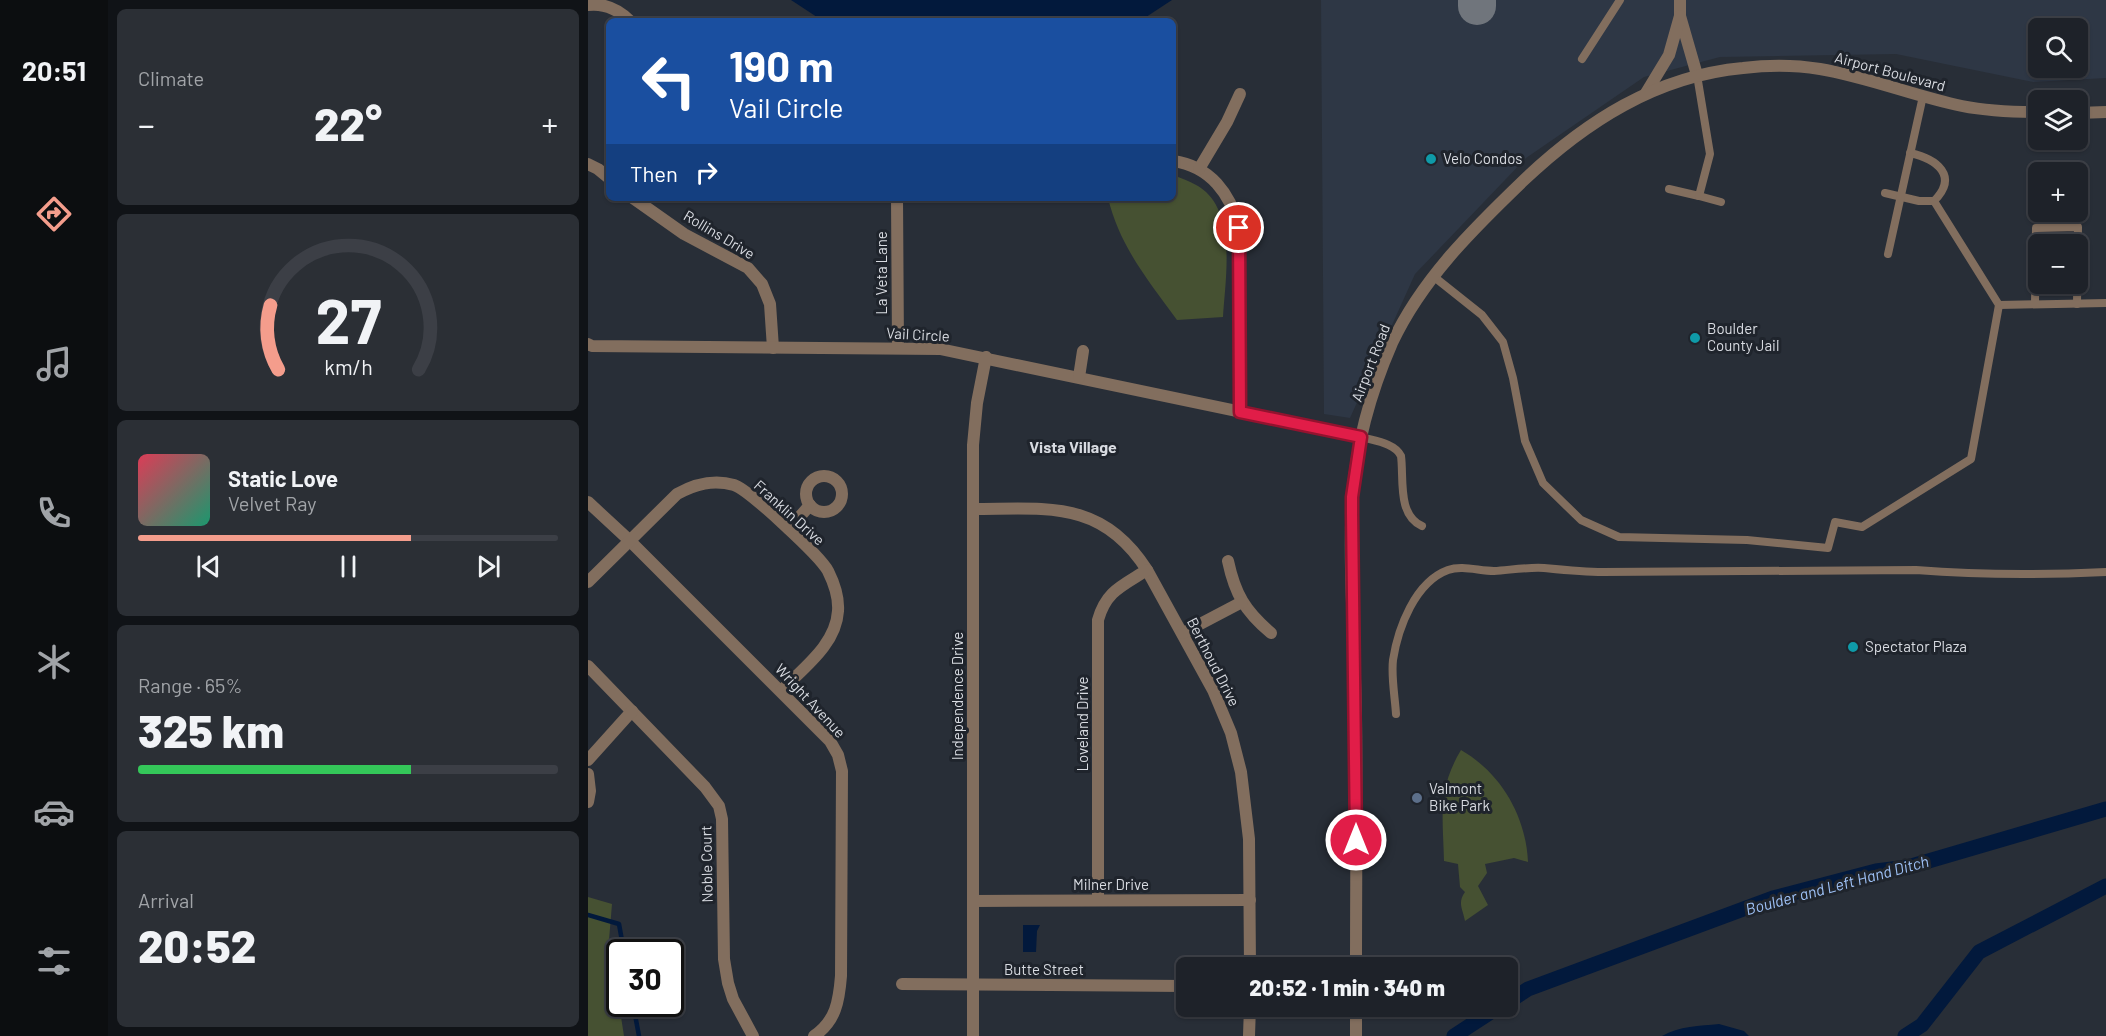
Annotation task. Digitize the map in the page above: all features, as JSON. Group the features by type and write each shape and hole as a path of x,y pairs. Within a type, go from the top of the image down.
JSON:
{"street":[{"name":"Airport Road","path":"1646,93 1670,55 1680,16 1680,0"},
{"path":"588,5 598,4 613,8 626,18"},
{"name":"Airport Road","path":"1356,957 1356,714 1352,497 1361,437 1374,391 1393,342 1412,308 1433,276 1476,225 1560,147 1591,124 1646,93 1697,75 1680,16"},
{"name":"Airport Boulevard","path":"1697,75 1744,67 1817,68 1923,96 1984,109 2028,111"},
{"path":"1199,170 1227,122 1240,94"},
{"path":"2088,113 2106,112"},
{"path":"1176,162 1199,170 1213,179 1226,193 1239,228 1240,412"},
{"path":"588,164 606,176"},
{"name":"Rollins Drive","path":"637,201 684,234 748,268 762,284 770,304 773,348"},
{"name":"La Veta Lane","path":"897,201 898,348"},
{"name":"Vail Circle","path":"588,344 592,346 940,349 1361,437"},
{"path":"1079,377 1083,351"},
{"name":"Independence Drive","path":"973,1036 971,984 973,445 977,404 986,357"},
{"name":"Franklin Drive","path":"588,582 677,494 691,486 714,482 736,486 789,529 829,572 837,594 838,612 834,628 826,644 781,691"},
{"name":"Wright Avenue","path":"588,502 831,741 838,755 842,771 841,976 838,1004 832,1019 814,1036"},
{"path":"789,529 810,505"},
{"name":"Berthoud Drive","path":"973,509 1052,509 1082,515 1122,538 1147,570 1213,690 1230,733 1241,772 1249,838 1250,957"},
{"path":"1228,561 1233,582 1242,602 1254,619 1271,633"},
{"name":"Loveland Drive","path":"1098,900 1098,620 1102,604 1111,594 1147,570"},
{"path":"1183,633 1242,602"},
{"name":"Noble Court","path":"588,666 705,786 718,806 722,819 724,959 733,999 753,1036"},
{"path":"588,760 632,711"},
{"path":"588,774 590,791 588,802"},
{"name":"Milner Drive","path":"973,901 1250,900"},
{"name":"Butte Street","path":"902,984 1176,986"},
{"path":"1249,1036 1250,1017"},
{"path":"1356,1017 1356,1036"}],"lane":[{"path":"1582,59 1620,0"},
{"path":"1697,75 1710,154 1699,196"},
{"path":"1888,254 1923,96"},
{"path":"1885,193 1919,201 1934,201 1943,192 1945,180 1942,170 1927,157 1910,153"},
{"path":"1669,189 1721,202"},
{"path":"1433,276 1482,315 1503,342 1513,378 1525,441 1543,483 1581,520 1619,537 1748,540 1828,548 1835,522 1862,527 1971,459 1999,305 1934,201"},
{"path":"2035,304 2036,228 2078,227 2078,304"},
{"path":"1999,305 2106,303"},
{"path":"1361,437 1387,444 1398,450 1401,456 1408,516 1422,525"},
{"path":"1396,714 1393,661 1400,631 1415,598 1431,580 1449,569 1473,568 1493,571 1543,568 1571,572 1916,570 2045,574 2106,572"}],"shaded area":[{"path":"1321,0 2106,0 2106,78 2033,82 1896,54 1720,57 1644,77 1526,158 1415,274 1350,418 1324,414"}],"green space":[{"path":"1176,176 1203,189 1215,204 1222,218 1225,234 1226,269 1223,317 1177,320 1127,248 1109,201 1176,201"},
{"path":"1461,750 1488,771 1509,797 1522,828 1528,862 1514,858 1485,864 1487,873 1478,886 1488,905 1465,921 1461,903 1465,892 1460,887 1458,864 1444,861 1443,831 1445,791 1453,764"},
{"path":"588,897 612,904 609,939 606,939 606,1017 621,1017 624,1036 588,1036"}],"water":[{"path":"791,0 1172,0 1145,18 818,18"},
{"path":"1023,925 1040,925 1037,931 1036,952 1023,952"},
{"path":"1719,1024 1744,1031 1749,1036 1662,1036 1682,1028"}],"waterway":[{"name":"Boulder and Left Hand Ditch","path":"1518,996 1528,989 1773,898 1876,871 1908,867 2106,809"},
{"path":"1905,1036 1922,1025 1979,952 2106,886"},
{"path":"588,915 619,924 622,939"},
{"path":"635,1017 639,1036"},
{"name":"Boulder and Left Hand Ditch","path":"1454,1036 1483,1017"}],"taxiway":[{"path":"1477,0 1477,6"}],"place":[{"name":"Velo Condos","path":"1431,159"},
{"name":"Boulder County Jail","path":"1695,338"},
{"name":"Spectator Plaza","path":"1853,647"},
{"name":"Valmont Bike Park","path":"1417,798"}],"district":[{"name":"Vista Village","path":"1073,447"}],"route":[{"path":"1239,228 1240,412 1361,437 1352,497 1356,840"}]}
